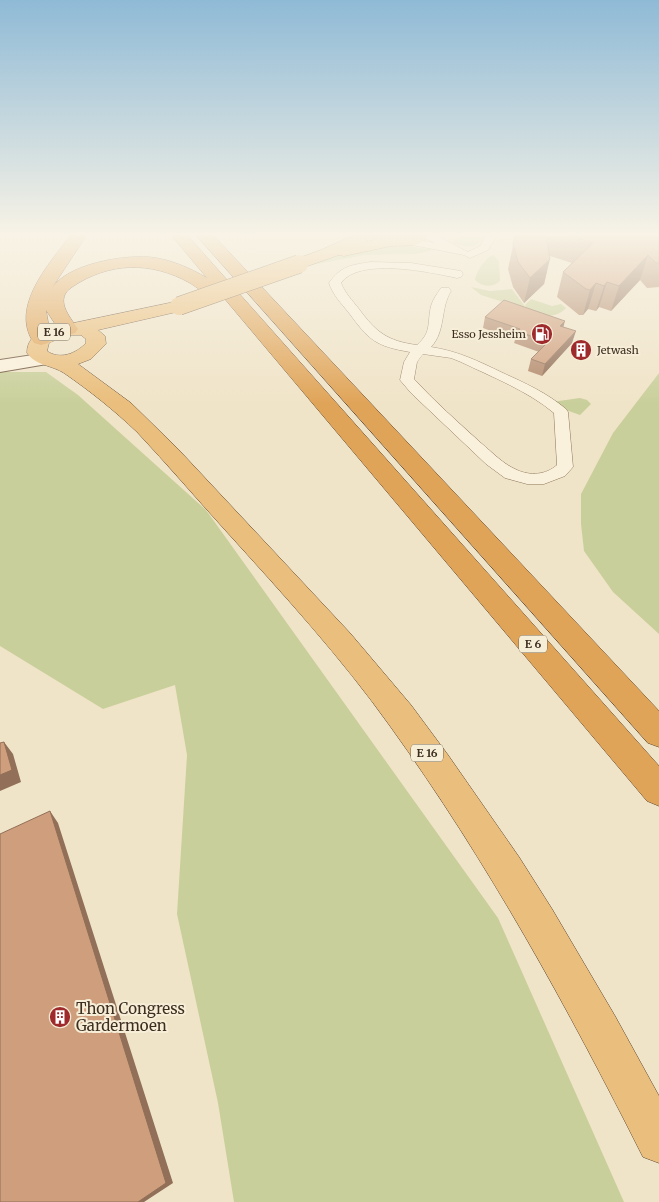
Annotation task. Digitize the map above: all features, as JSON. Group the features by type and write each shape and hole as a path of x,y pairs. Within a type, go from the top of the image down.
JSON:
{"highway":[{"path":"42,292 37,308 38,324 46,351"},
{"name":"E 6","path":"57,292 53,309 58,319 73,329"},
{"name":"E 6","path":"214,292 248,313"},
{"name":"E 16","path":"46,351 78,358 94,347 179,306 219,292"},
{"name":"E 6","path":"230,292 659,790"},
{"name":"E 6","path":"256,292 659,734"},
{"name":"E 16","path":"46,351 49,334 179,306"},
{"name":"E 16","path":"73,329 85,330 94,336 94,347 130,412"},
{"name":"E 16","path":"46,351 130,412 334,633 399,714 472,816 569,973 659,1141"}],"main road":[{"path":"0,357 46,351"},
{"path":"0,366 46,351"}],"street":[{"path":"339,292 370,333 405,348 421,350 454,355 550,402 561,412 565,468 559,474 539,479 523,478 504,471 427,402 407,380 413,357 421,350 428,343 435,331 437,302 451,292"}],"green space":[{"path":"477,292 514,292 525,309 481,295"},
{"path":"531,299 552,306 561,304 566,308 557,314 542,315 527,310 525,305"},
{"path":"0,372 46,372 78,395 206,510 498,918 624,1202 234,1202 218,1103 177,914 187,755 175,685 103,709 0,646"},
{"path":"659,373 659,634 613,592 584,551 581,524 581,494 613,433"},
{"path":"580,398 587,400 591,404 580,415 552,405 552,402"}],"building":[{"path":"504,300 565,321 560,326 576,331 545,364 531,359 548,342 517,331 520,329 485,317"},
{"path":"4,742 12,770 0,775 0,743"},
{"name":"Thon Congress Gardermoen","path":"50,811 166,1183 138,1202 0,1202 0,834"}],"place":[{"name":"Esso Jessheim","path":"542,334"},
{"name":"Jetwash","path":"581,350"},
{"name":"Thon Congress Gardermoen","path":"60,1017"}]}
